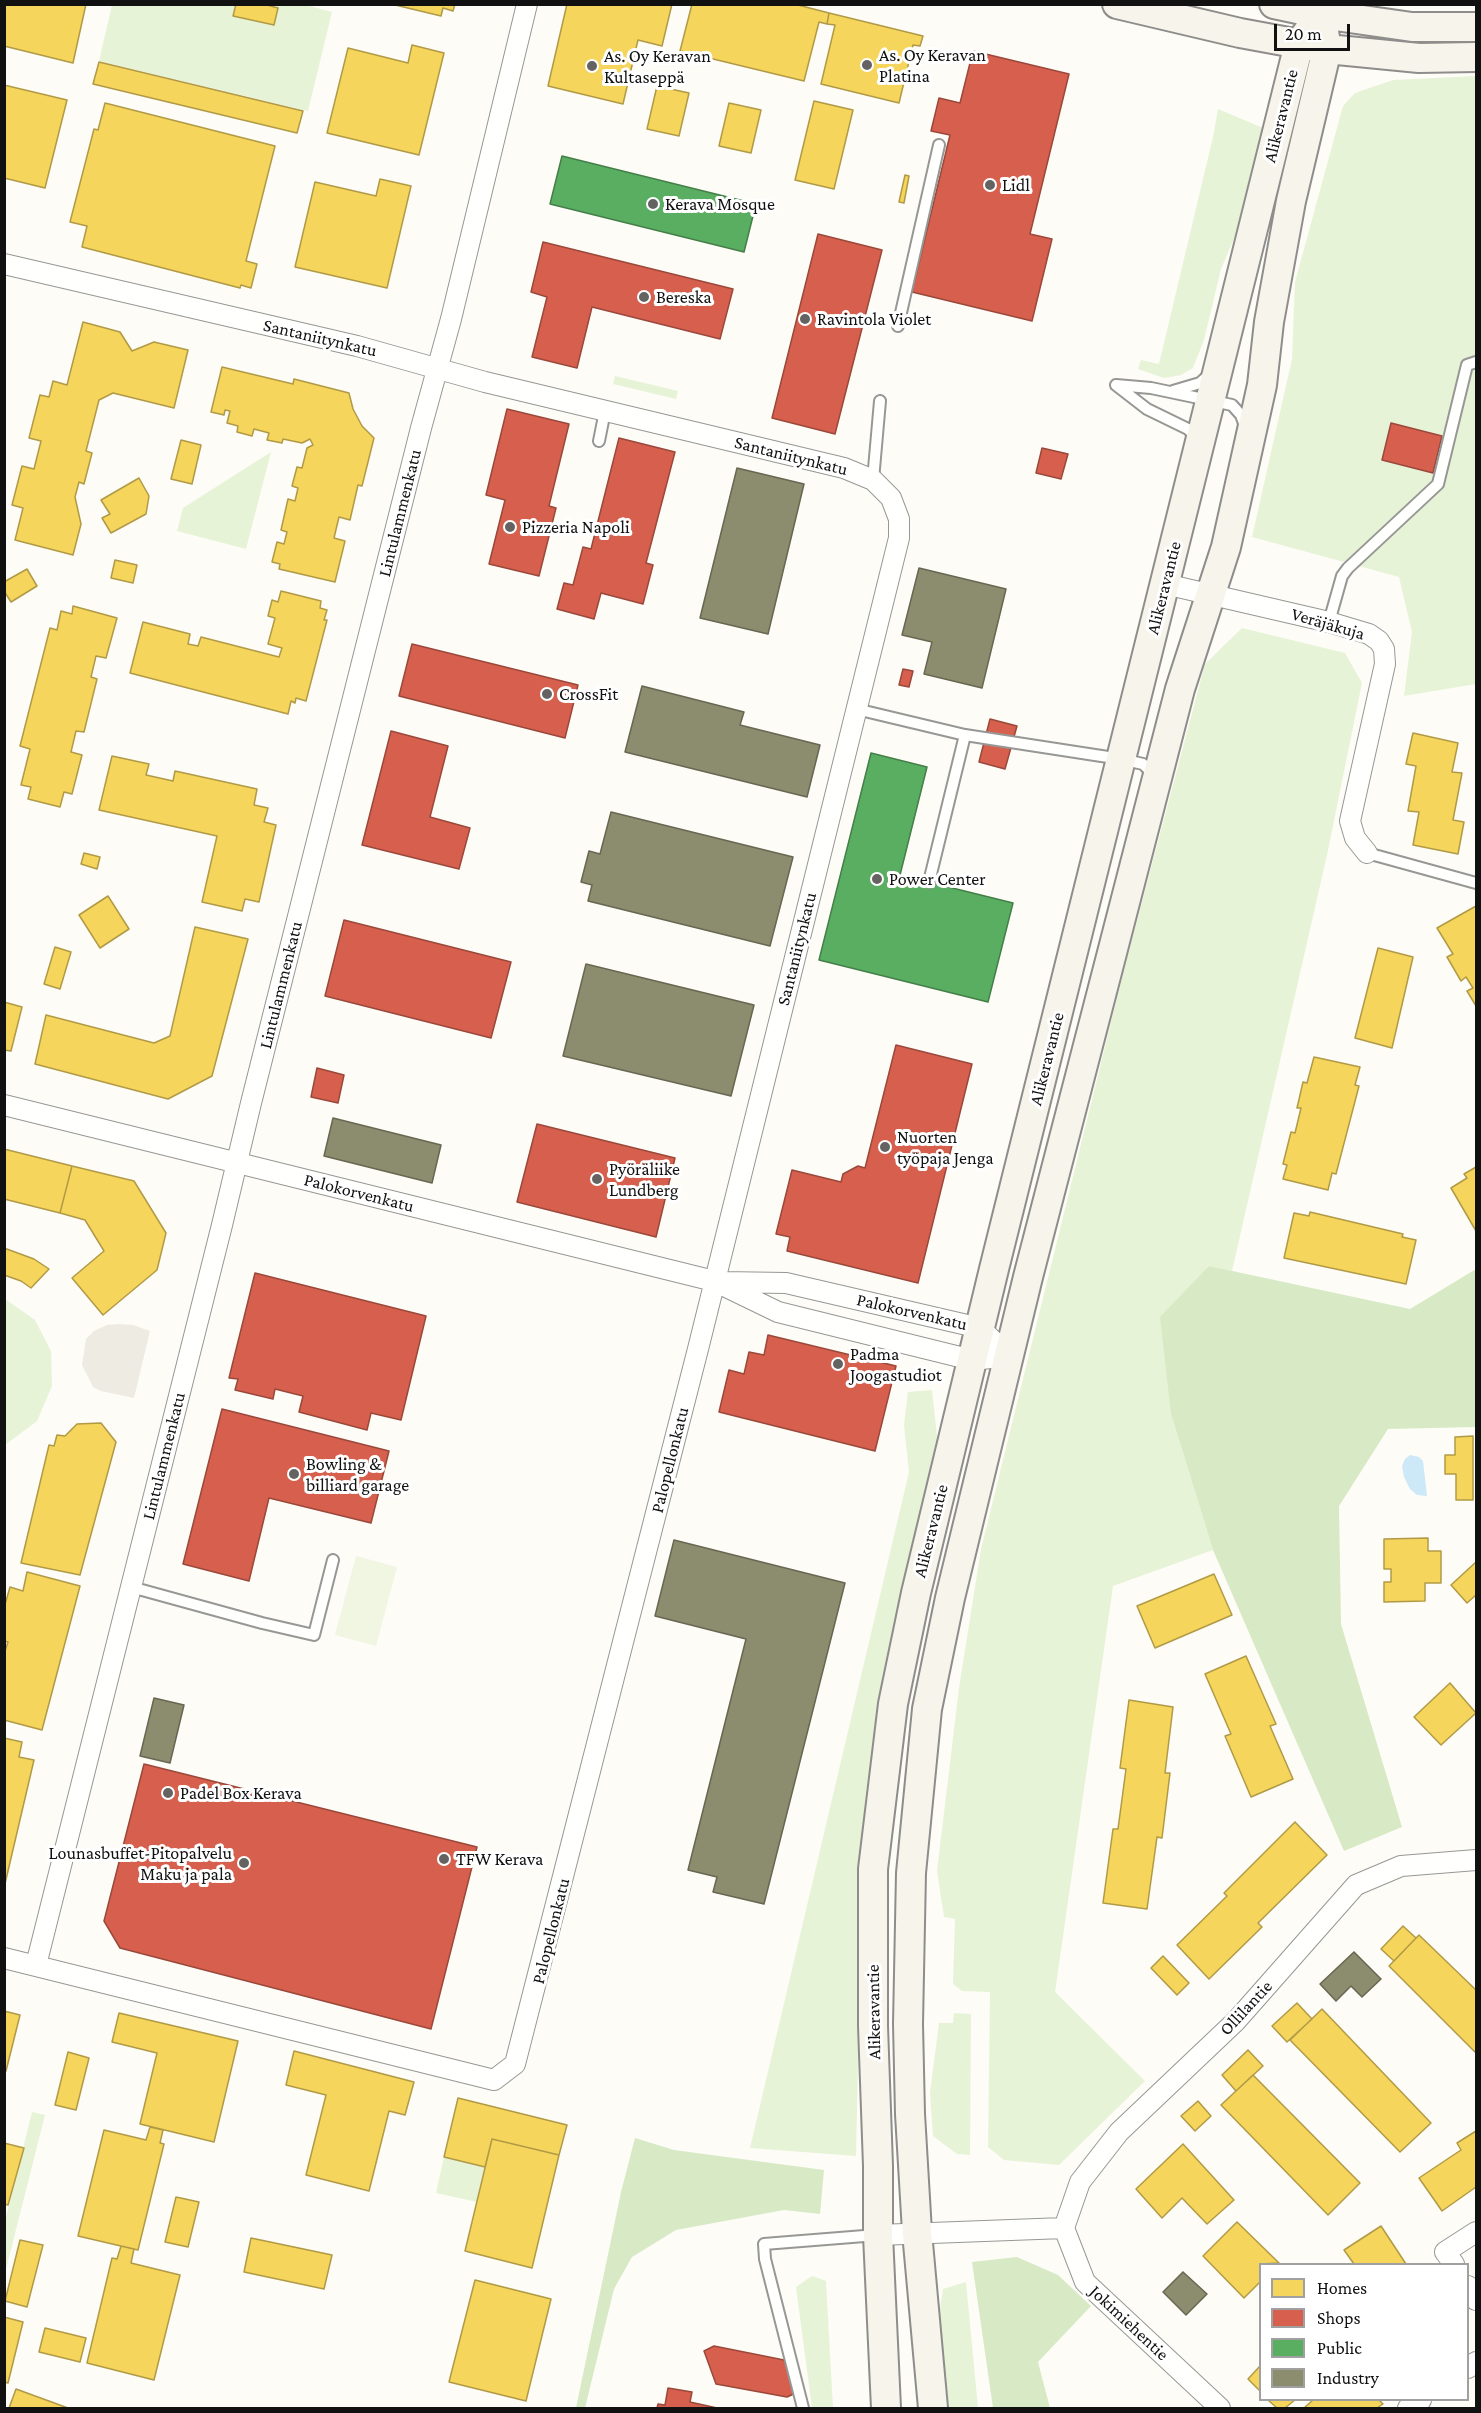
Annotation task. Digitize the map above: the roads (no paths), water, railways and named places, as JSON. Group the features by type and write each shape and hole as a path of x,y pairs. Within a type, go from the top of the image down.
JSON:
{"main road":[{"path":"1117,4 1328,49 1410,57 1464,57"},
{"path":"1274,4 1321,14 1412,27 1465,28"},
{"name":"Alikeravantie","path":"886,2409 878,2235 873,2026 873,1869 893,1704 916,1593 972,1360 1299,44 1321,14"},
{"name":"Alikeravantie","path":"933,2409 917,2232 908,2046 910,1896 927,1709 950,1598 1009,1356 1180,689 1226,547 1262,385 1269,322 1285,233 1328,49 1321,14"}],"street":[{"name":"Lintulammenkatu","path":"36,1965 527,4"},
{"name":"Santaniitynkatu","path":"4,264 365,348 605,411 844,468 873,480 891,498 899,519 898,538 714,1281"},
{"name":"Veräjäkuja","path":"1165,584 1329,622 1369,634 1379,641 1384,649 1385,664 1350,821 1356,838 1366,853"},
{"name":"Palokorvenkatu","path":"4,1105 714,1281 778,1312 972,1360 1009,1356"},
{"name":"Palokorvenkatu","path":"714,1281 786,1283 980,1328 1009,1356"},
{"name":"Palopellonkatu","path":"4,1958 494,2080 515,2064 714,1281"},
{"name":"Ollilantie","path":"1064,2228 1080,2182 1119,2132 1236,2021 1356,1886 1401,1866 1476,1860"},
{"path":"878,2235 1064,2228"},
{"name":"Jokimiehentie","path":"1064,2228 1085,2282 1220,2409"},
{"path":"1453,2263 1445,2252 1476,2232"}],"lane":[{"path":"898,326 939,145"},
{"path":"1329,622 1342,576 1348,568 1438,484 1467,365 1476,362"},
{"path":"1170,392 1200,384 1219,366"},
{"path":"1200,441 1188,429 1147,409 1116,385 1211,399 1232,405 1241,415 1250,438"},
{"path":"873,480 880,401"},
{"path":"599,441 605,411"},
{"path":"856,709 965,735 1143,764 1151,772 1155,791"},
{"path":"929,882 965,735"},
{"path":"1366,853 1476,883"},
{"path":"131,1587 314,1635 333,1560"},
{"path":"803,2409 765,2259 764,2244 878,2235"}],"water":[{"path":"1410,1455 1419,1457 1423,1461 1427,1496 1417,1495 1410,1489 1404,1477 1402,1466"}],"place":[{"name":"As. Oy Keravan Platina","path":"867,65"},
{"name":"As. Oy Keravan Kultaseppä","path":"592,66"},
{"name":"Lidl","path":"990,185"},
{"name":"Kerava Mosque","path":"653,204"},
{"name":"Bereska","path":"644,297"},
{"name":"Ravintola Violet","path":"805,319"},
{"name":"Pizzeria Napoli","path":"510,527"},
{"name":"CrossFit","path":"547,694"},
{"name":"Power Center","path":"877,879"},
{"name":"Nuorten työpaja Jenga","path":"885,1147"},
{"name":"Pyöräliike Lundberg","path":"597,1179"},
{"name":"Padma Joogastudiot","path":"838,1364"},
{"name":"Bowling & billiard garage","path":"294,1474"},
{"name":"Padel Box Kerava","path":"168,1793"},
{"name":"TFW Kerava","path":"444,1859"},
{"name":"Lounasbuffet-Pitopalvelu Maku ja pala","path":"244,1863"}]}
